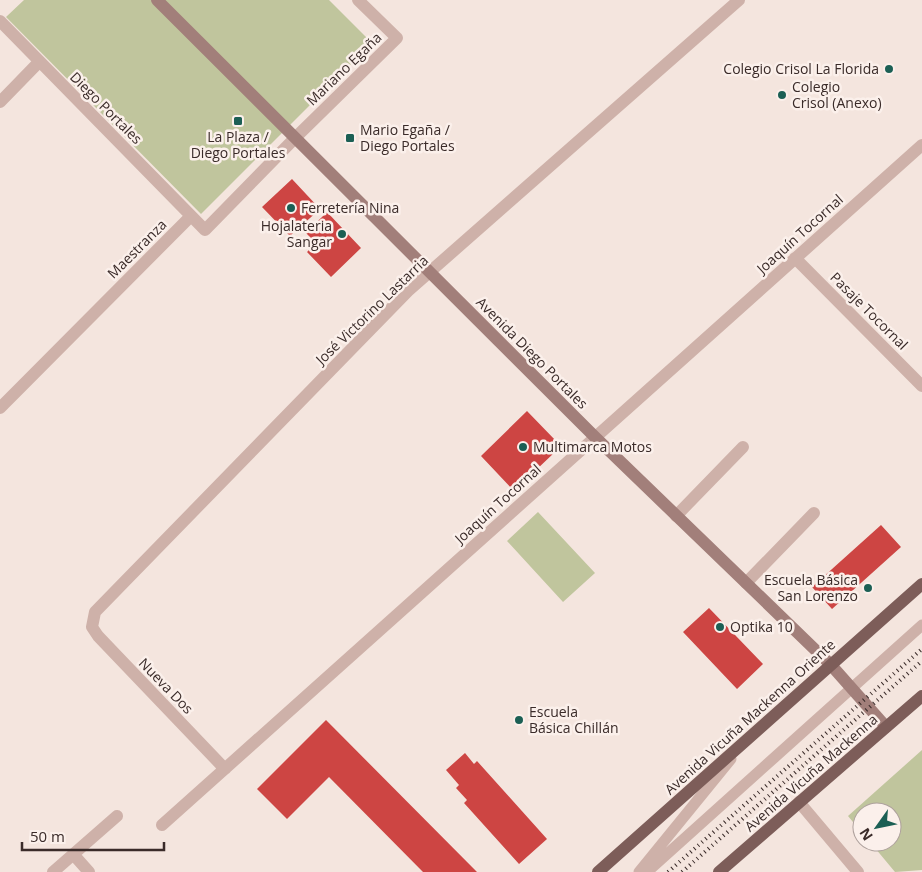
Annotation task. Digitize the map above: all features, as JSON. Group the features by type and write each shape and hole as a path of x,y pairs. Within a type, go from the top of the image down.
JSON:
{"main road":[{"name":"Avenida Diego Portales","path":"157,0 595,438 831,665 886,727"},
{"name":"Avenida Vicuña Mackenna Oriente","path":"598,872 922,584"},
{"name":"Avenida Vicuña Mackenna","path":"719,872 922,696"}],"street":[{"name":"Mariano Egaña","path":"295,138 397,38 358,0"},
{"name":"José Victorino Lastarria","path":"92,621 98,608 408,291 739,0"},
{"name":"Diego Portales","path":"0,21 191,216"},
{"path":"0,102 39,62"},
{"path":"191,216 205,230 295,138"},
{"name":"Joaquín Tocornal","path":"162,825 922,145"},
{"name":"Maestranza","path":"0,408 191,216"},
{"name":"Pasaje Tocornal","path":"795,258 922,386"},
{"path":"676,516 744,447"},
{"path":"746,583 814,513"},
{"name":"Nueva Dos","path":"92,621 98,636 225,769"},
{"path":"800,802 858,872"},
{"path":"53,872 117,816"},
{"path":"73,854 89,872"}],"lane":[{"path":"647,872 922,625"},
{"path":"639,872 743,744"}],"green space":[{"path":"24,0 329,0 372,43 201,214 6,17"},
{"path":"538,512 595,573 563,602 507,541"},
{"path":"922,750 922,870 895,872 878,852 902,852 902,802 864,802"},
{"path":"852,812 852,821 848,816"}],"building":[{"name":"Ferretería Nina","path":"292,179 320,209 290,236 262,207"},
{"path":"327,212 361,248 331,277 307,252 316,243 306,233"},
{"name":"Multimarca Motos","path":"527,411 557,442 555,452 514,491 481,456"},
{"path":"881,525 901,547 832,609 812,587"},
{"path":"709,608 763,664 737,689 683,632"},
{"path":"326,720 477,872 423,872 329,777 287,819 257,789"},
{"path":"465,753 474,764 477,761 547,839 519,864 464,803 467,800 456,788 459,785 446,770"}],"railway":[{"path":"668,872 922,649"},
{"path":"682,872 922,661"}],"place":[{"name":"Colegio Crisol La Florida","path":"889,69"},
{"name":"Colegio Crisol (Anexo)","path":"782,95"},
{"name":"La Plaza / Diego Portales","path":"238,121"},
{"name":"Mario Egaña / Diego Portales","path":"350,138"},
{"name":"Ferretería Nina","path":"291,208"},
{"name":"Hojalateria Sangar","path":"342,234"},
{"name":"Multimarca Motos","path":"523,447"},
{"name":"Escuela Básica San Lorenzo","path":"868,588"},
{"name":"Optika 10","path":"720,627"},
{"name":"Escuela Básica Chillán","path":"519,720"}]}
